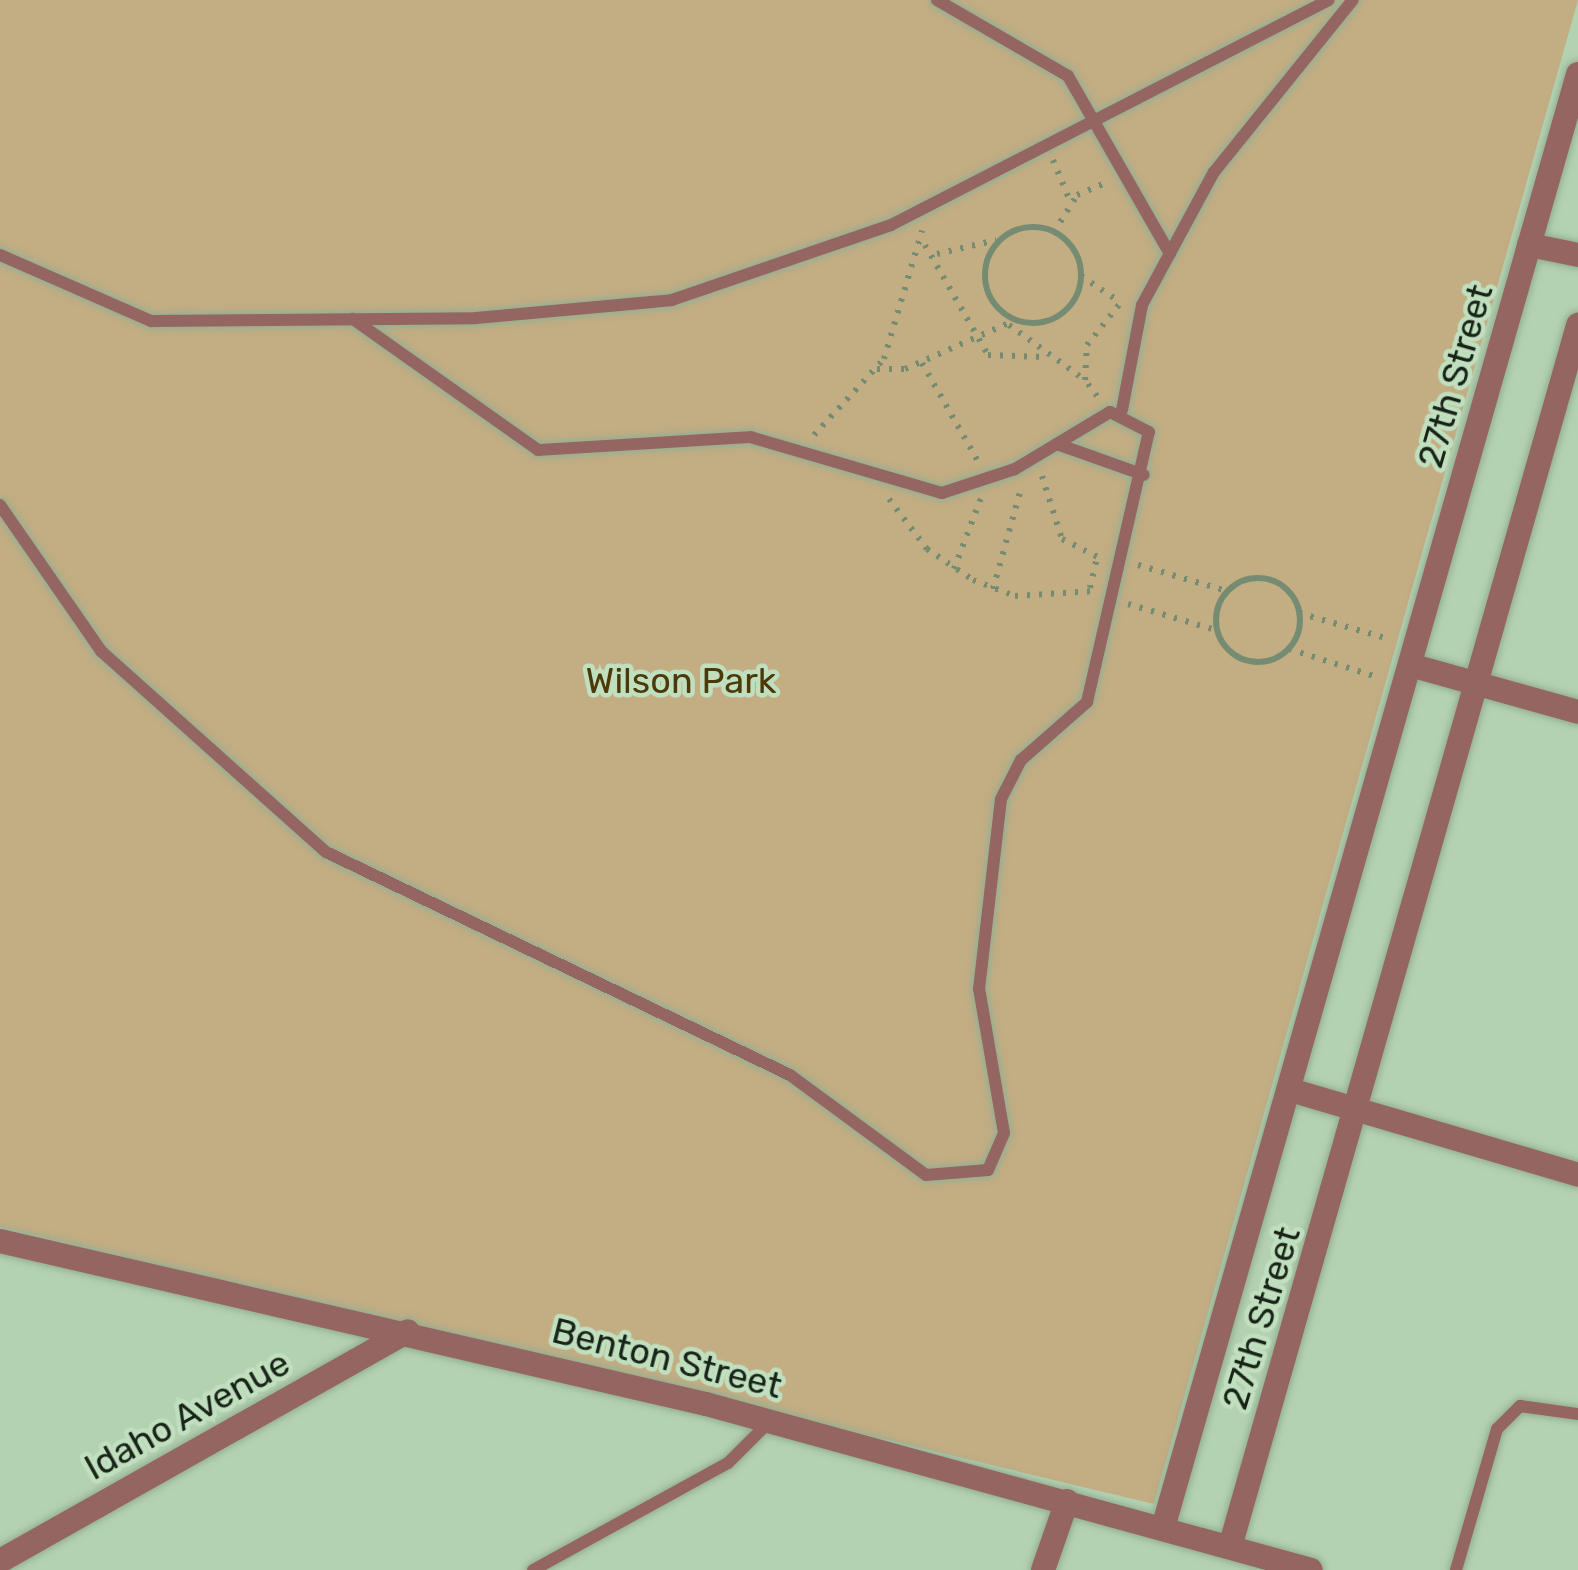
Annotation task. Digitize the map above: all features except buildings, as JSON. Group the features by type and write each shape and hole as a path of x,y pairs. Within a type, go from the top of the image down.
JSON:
{"street":[{"name":"27th Street","path":"1163,1528 1578,74"},
{"name":"27th Street","path":"1529,245 1578,255"},
{"name":"27th Street","path":"1230,1547 1361,1108 1578,325"},
{"path":"1410,666 1578,712"},
{"path":"1290,1090 1578,1175"},
{"name":"Benton Street","path":"1,1243 408,1331 770,1421 1311,1570"},
{"name":"Idaho Avenue","path":"0,1561 408,1331"},
{"path":"1042,1570 1067,1501"}],"lane":[{"path":"937,0 1051,59 1097,126 1170,254"},
{"path":"0,254 151,321 353,319 672,300 915,213 1097,126 1328,0"},
{"path":"353,319 538,450 751,437 803,446 887,484 942,493 987,482 1116,411 1148,294 1245,122 1353,0"},
{"path":"0,505 101,651 274,816 377,883 790,1075 946,1181 988,1171 1004,1133 979,989 1001,799 1021,760 1087,703 1144,475 1149,433 1116,411"},
{"path":"1057,444 1144,475"},
{"path":"1456,1570 1497,1429 1520,1406 1578,1414"},
{"path":"533,1570 728,1463 770,1421"}],"path":[{"path":"1048,148 1070,201"},
{"path":"1054,232 1070,201 1124,175"},
{"path":"915,213 925,244 937,254 976,343 1011,363 1043,357"},
{"path":"937,254 1000,240 1020,228 1054,232"},
{"path":"1054,232 1081,276 1120,302"},
{"path":"1000,240 987,292 1043,357 1085,380 1116,411"},
{"path":"803,446 877,369 925,244"},
{"path":"877,369 922,363 976,343 1012,323 1053,320 1081,276"},
{"path":"1085,380 1087,345 1120,302 1148,294"},
{"path":"922,363 987,482 954,569"},
{"path":"992,589 1030,473 1041,475 1062,539 1096,558 1123,560 1227,591 1269,579 1299,613 1410,666"},
{"path":"887,484 906,525 954,569 992,589 1090,590 1216,630 1248,662 1289,649 1410,666"},
{"path":"1090,590 1096,558"},
{"path":"1216,630 1227,591"},
{"path":"1289,649 1299,613"}],"green space":[{"name":"Wilson Park","path":"0,0 1578,0 1154,1504 0,1227"}]}
